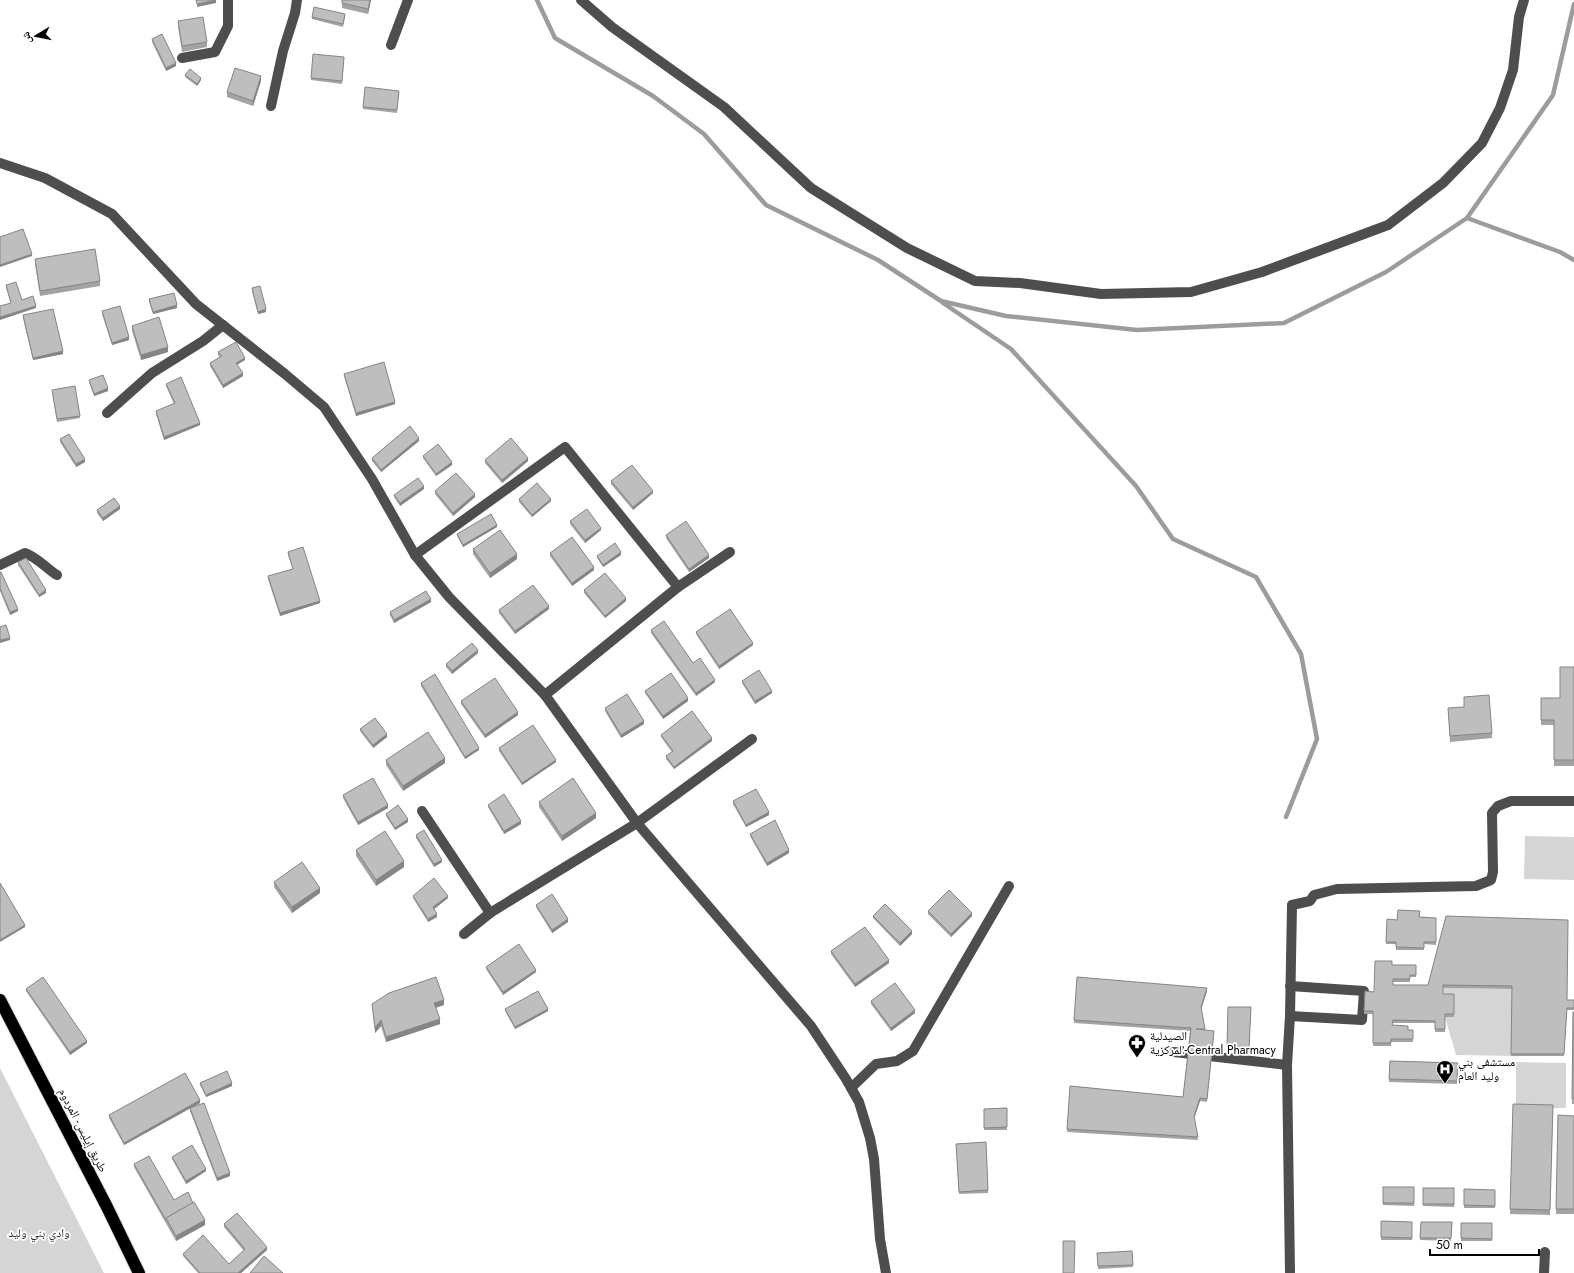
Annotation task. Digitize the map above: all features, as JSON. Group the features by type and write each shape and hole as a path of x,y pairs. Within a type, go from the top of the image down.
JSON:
{"highway":[{"name":"طريق إيليس- المردوم","path":"0,1000 139,1273"}],"street":[{"path":"182,58 215,52 228,26 228,0"},
{"path":"271,106 283,51 295,13 297,0"},
{"path":"391,45 408,0"},
{"path":"581,0 612,27 724,107 811,188 907,248 975,280 1020,283 1101,294 1191,292 1262,272 1388,224 1443,183 1482,143 1500,108 1513,70 1519,17 1524,0"},
{"path":"0,162 45,178 112,214 196,304 285,374 324,407 372,479 415,555 449,597 545,695 637,823 811,1026 851,1088 861,1107 870,1138 874,1159 880,1239 886,1273"},
{"path":"107,413 152,372 203,341 223,325"},
{"path":"415,555 565,447 678,587"},
{"path":"545,695 678,587 730,552"},
{"path":"0,565 25,553 35,557 46,568 57,575"},
{"path":"464,934 490,913 637,823 752,739"},
{"path":"1290,1273 1287,1065 1290,1016 1292,905 1310,901 1314,895 1337,889 1476,886 1484,884 1491,880 1493,872 1492,813 1498,806 1511,801 1574,801"},
{"path":"422,811 490,913"},
{"path":"851,1088 876,1064 897,1061 913,1051 1009,886"},
{"path":"1290,986 1364,991 1362,1020 1290,1016"},
{"path":"1174,1052 1287,1065"},
{"path":"1544,1273 1545,1252"}],"green space":[{"path":"1525,836 1574,837 1574,880 1524,879"},
{"path":"1443,988 1512,989 1511,1056 1456,1055 1445,1017"},
{"path":"1516,1062 1566,1063 1566,1108 1513,1109 1516,1105"},
{"name":"وادي بني وليد","path":"0,1068 104,1273 0,1273"}],"building":[{"path":"196,0 216,0 197,4"},
{"path":"342,0 370,0 368,9 342,3"},
{"path":"314,7 345,14 343,24 312,17"},
{"path":"203,17 207,42 182,46 178,21"},
{"path":"162,34 176,63 166,68 152,39"},
{"path":"313,54 344,57 342,81 311,78"},
{"path":"235,68 261,76 253,101 227,92"},
{"path":"190,69 201,78 197,84 185,75"},
{"path":"365,87 399,91 397,110 363,107"},
{"path":"23,229 32,254 0,265 0,237"},
{"path":"95,249 100,281 40,291 35,259"},
{"path":"16,282 22,300 33,296 36,306 0,317 0,306 11,303 6,285"},
{"path":"260,286 266,309 258,312 252,288"},
{"path":"174,293 177,305 153,312 149,299"},
{"path":"120,306 129,337 112,343 102,311"},
{"path":"53,309 63,351 33,358 23,315"},
{"path":"159,317 168,347 141,355 132,326"},
{"path":"236,342 245,358 236,363 243,373 223,385 210,363 222,356 218,352"},
{"path":"384,362 395,402 356,413 344,374"},
{"path":"103,375 108,388 94,394 89,380"},
{"path":"181,377 200,423 164,437 156,411 175,403 166,384"},
{"path":"75,386 80,416 57,419 52,390"},
{"path":"410,426 419,438 381,470 372,458"},
{"path":"69,434 85,459 76,464 60,439"},
{"path":"511,438 528,458 502,480 485,460"},
{"path":"438,444 452,462 436,474 423,456"},
{"path":"632,465 653,491 633,507 611,481"},
{"path":"456,473 475,494 453,513 435,491"},
{"path":"418,478 424,486 400,503 394,495"},
{"path":"537,483 551,499 532,515 519,499"},
{"path":"114,498 120,506 103,518 97,510"},
{"path":"587,509 601,528 585,540 570,521"},
{"path":"491,514 497,525 463,545 457,534"},
{"path":"686,521 709,555 689,569 666,535"},
{"path":"500,530 517,554 490,573 473,549"},
{"path":"572,537 594,567 572,583 550,553"},
{"path":"615,543 621,552 603,565 597,556"},
{"path":"303,547 320,601 280,613 268,576 293,569 288,552"},
{"path":"26,558 46,590 39,595 18,562"},
{"path":"0,572 18,609 10,612 0,588"},
{"path":"605,573 626,598 605,616 584,590"},
{"path":"533,585 549,606 515,631 499,610"},
{"path":"426,591 431,599 394,620 390,612"},
{"path":"730,609 753,643 719,666 696,632"},
{"path":"664,621 693,663 700,658 715,680 696,693 651,630"},
{"path":"6,625 10,638 0,640 0,627"},
{"path":"472,643 478,650 452,671 446,664"},
{"path":"1560,667 1574,667 1574,760 1554,760 1554,720 1541,720 1541,698 1560,698"},
{"path":"759,670 772,691 755,701 742,681"},
{"path":"671,673 688,698 663,716 645,691"},
{"path":"435,674 479,748 465,757 421,683"},
{"path":"495,678 518,712 485,735 461,701"},
{"path":"627,694 644,721 621,735 605,708"},
{"path":"1489,695 1492,733 1450,736 1448,708 1464,707 1464,697"},
{"path":"692,711 712,738 674,767 666,756 673,751 661,735"},
{"path":"375,718 387,734 373,745 360,729"},
{"path":"533,725 556,760 522,783 499,748"},
{"path":"428,732 445,758 403,786 386,760"},
{"path":"373,778 388,805 358,822 343,795"},
{"path":"573,778 596,813 562,836 539,802"},
{"path":"756,789 769,812 746,825 733,801"},
{"path":"504,794 521,821 504,831 488,805"},
{"path":"398,805 408,819 395,828 386,814"},
{"path":"775,820 789,850 767,863 750,834"},
{"path":"424,830 442,860 434,864 416,835"},
{"path":"385,831 404,861 376,880 356,850"},
{"path":"302,862 320,888 292,907 274,882"},
{"path":"434,878 448,896 433,907 437,914 428,919 413,896"},
{"path":"0,883 25,925 0,940"},
{"path":"949,890 972,913 951,934 928,911"},
{"path":"552,894 568,919 552,930 536,905"},
{"path":"885,904 912,931 900,943 873,916"},
{"path":"1398,910 1420,911 1419,917 1436,918 1436,942 1424,942 1424,948 1396,947 1396,942 1386,942 1387,919 1397,920"},
{"path":"1446,916 1568,920 1567,1000 1574,1000 1574,1008 1567,1008 1564,1054 1511,1054 1512,986 1443,985 1443,994 1454,994 1454,1014 1445,1014 1445,1029 1435,1029 1435,1021 1393,1020 1392,1025 1408,1026 1408,1030 1413,1030 1413,1039 1391,1039 1391,1043 1373,1043 1373,1011 1364,1011 1365,991 1374,992 1375,961 1392,961 1392,965 1416,965 1416,975 1410,975 1410,979 1393,979 1393,985 1428,985"},
{"path":"865,927 889,960 855,984 831,951"},
{"path":"519,944 536,970 503,992 486,967"},
{"path":"43,977 87,1041 70,1052 26,989"},
{"path":"436,977 444,1000 434,1003 440,1019 386,1037 381,1020 375,1028 372,1004 389,993"},
{"path":"1077,977 1207,988 1201,1007 1205,1029 1196,1029 1214,1031 1207,1099 1200,1098 1194,1116 1198,1137 1067,1129 1070,1086 1183,1097 1191,1028 1074,1020"},
{"path":"895,983 915,1010 891,1028 871,1001"},
{"path":"538,991 548,1009 515,1027 505,1009"},
{"path":"1228,1007 1251,1007 1249,1048 1227,1047"},
{"path":"1573,1012 1574,1099 1572,1099"},
{"path":"1390,1061 1458,1063 1457,1081 1389,1079"},
{"path":"227,1071 232,1083 206,1095 200,1083"},
{"path":"185,1073 200,1100 124,1143 109,1115"},
{"path":"204,1103 230,1173 217,1178 190,1108"},
{"path":"1513,1104 1553,1105 1550,1210 1510,1209"},
{"path":"1007,1108 1007,1127 984,1128 984,1109"},
{"path":"1558,1115 1574,1116 1574,1209 1556,1209"},
{"path":"986,1142 988,1190 959,1192 956,1144"},
{"path":"192,1145 206,1169 186,1181 172,1157"},
{"path":"149,1156 174,1200 188,1192 193,1203 166,1218 166,1220 134,1164"},
{"path":"1383,1187 1414,1187 1414,1203 1383,1203"},
{"path":"1423,1188 1454,1188 1454,1204 1423,1204"},
{"path":"1464,1189 1495,1190 1495,1206 1464,1205"},
{"path":"194,1202 205,1220 176,1236 166,1218"},
{"path":"237,1213 267,1247 238,1273 200,1273 183,1254 203,1235 229,1264 245,1249 224,1224"},
{"path":"1381,1221 1412,1222 1412,1238 1381,1237"},
{"path":"1421,1222 1452,1222 1451,1238 1420,1238"},
{"path":"1461,1223 1492,1223 1492,1239 1461,1238"},
{"path":"1063,1241 1075,1241 1074,1273 1063,1273"},
{"path":"1132,1251 1133,1265 1098,1266 1097,1253"},
{"path":"264,1256 283,1273 250,1273"}],"waterway":[{"path":"537,0 555,38 653,96 704,134 766,205 878,260 941,301 1006,316 1137,330 1284,323 1386,272 1467,218 1553,95 1574,4"},
{"path":"1467,218 1560,252 1574,260"},
{"path":"943,303 1011,349 1136,486 1173,539 1256,577 1301,654 1317,739 1286,817"}],"place":[{"name":"الصيدلية المركزية-Central Pharmacy","path":"1137,1058"},
{"name":"مستشفى بني وليد العام","path":"1445,1084"}]}
